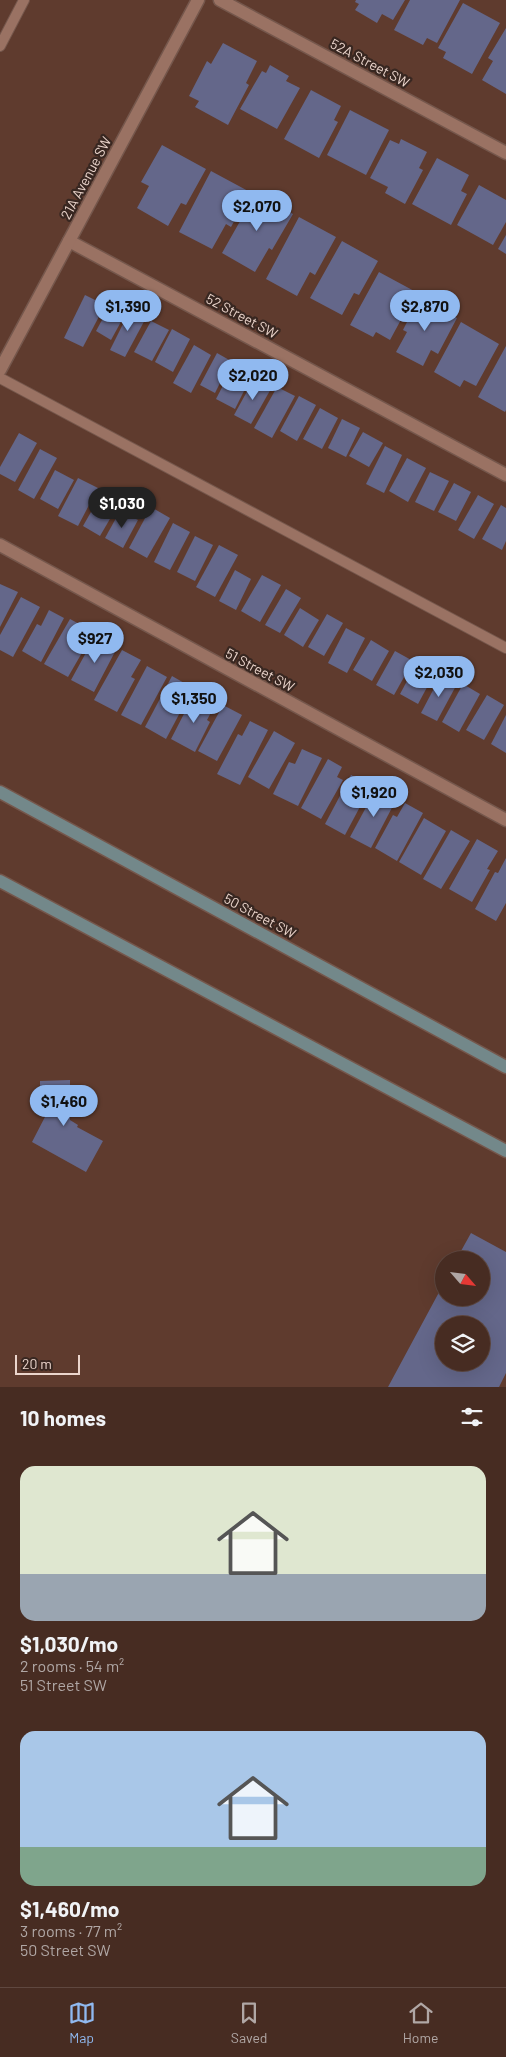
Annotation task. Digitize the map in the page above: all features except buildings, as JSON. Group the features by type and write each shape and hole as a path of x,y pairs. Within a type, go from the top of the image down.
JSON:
{"main road":[{"name":"50 Street SW","path":"0,792 506,1067"},
{"path":"0,880 506,1151"}],"street":[{"name":"21A Avenue SW","path":"0,370 198,0"},
{"name":"52A Street SW","path":"220,0 506,153"},
{"name":"52 Street SW","path":"69,241 506,475"},
{"name":"51 Street SW","path":"0,545 506,820"}],"lane":[{"path":"0,46 24,0"},
{"path":"0,378 506,648"}]}
